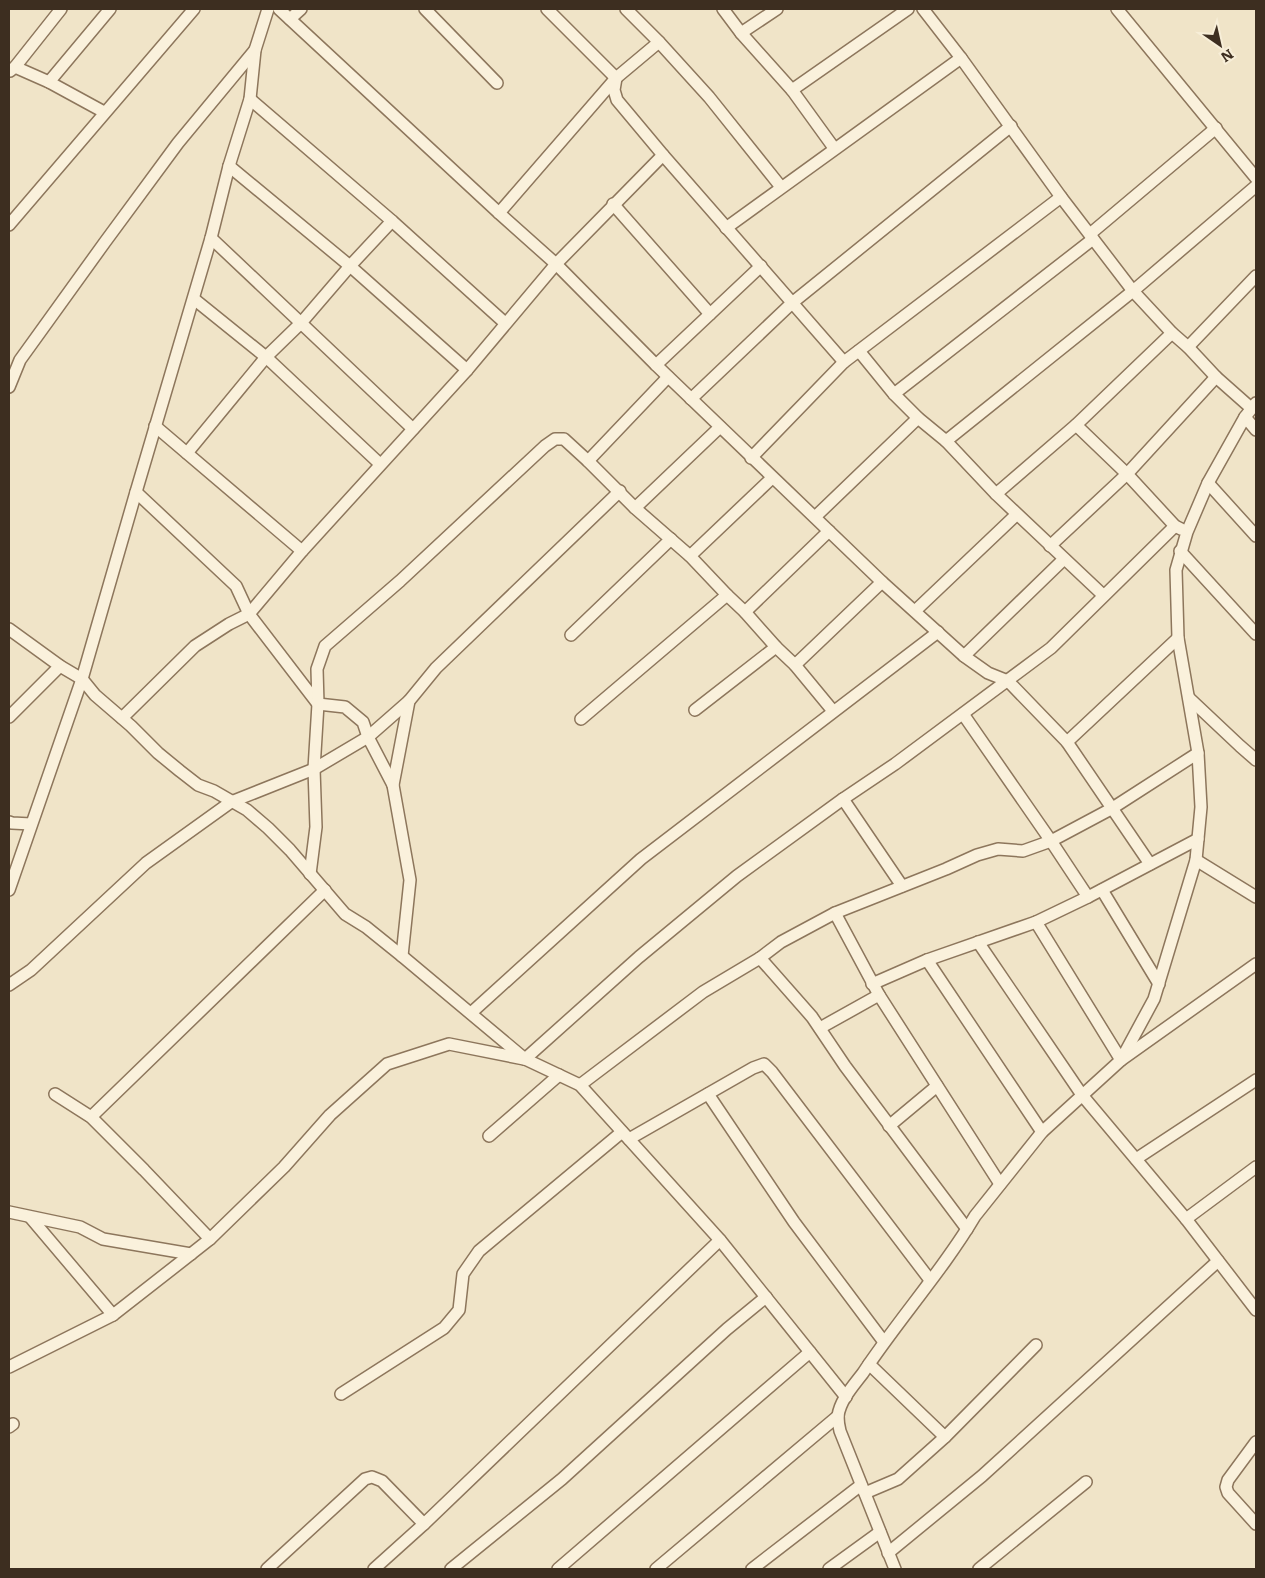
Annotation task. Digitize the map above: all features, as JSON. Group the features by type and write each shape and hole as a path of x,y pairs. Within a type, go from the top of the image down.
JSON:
{"street":[{"path":"61,9 12,69 49,82 104,112"},
{"path":"49,82 110,9"},
{"path":"9,224 194,9"},
{"path":"9,890 82,679 155,426 194,299 229,166 250,99 255,50 268,9"},
{"path":"280,9 556,264 691,400 882,582 964,656 988,674 1008,681 1067,742 1150,864"},
{"path":"290,19 301,9"},
{"path":"425,9 497,82"},
{"path":"547,9 616,78"},
{"path":"626,9 659,42 708,97 781,187"},
{"path":"723,9 741,33 792,90 834,148"},
{"path":"741,33 777,9"},
{"path":"792,90 908,9"},
{"path":"923,9 1011,126 1061,197 1133,291 1172,333 1188,346 1216,377 1251,409 1256,430"},
{"path":"1117,9 1256,178"},
{"path":"500,214 616,78 659,42"},
{"path":"9,387 20,360 116,227 178,143 255,50"},
{"path":"726,228 834,148 961,58"},
{"path":"616,78 614,90 617,100 844,362"},
{"path":"250,99 392,221 505,324"},
{"path":"691,400 792,302 1011,126"},
{"path":"894,394 1092,236 1216,128"},
{"path":"122,718 195,646 249,614 302,551 467,370 556,264 663,155"},
{"path":"229,166 350,266 467,370"},
{"path":"946,441 1133,291 1256,186"},
{"path":"751,458 844,362 1061,197"},
{"path":"613,204 710,314"},
{"path":"186,453 266,357 301,323 392,221"},
{"path":"211,238 413,429"},
{"path":"656,365 761,266"},
{"path":"1188,346 1256,276"},
{"path":"194,299 266,357 380,464"},
{"path":"996,494 1076,425 1172,333"},
{"path":"858,351 894,394 918,418 946,441 1016,515 1103,595"},
{"path":"588,461 668,377"},
{"path":"1050,546 1127,474 1216,377"},
{"path":"1121,1060 1154,999 1159,984 1196,860 1202,807 1198,753 1178,638 1176,570 1180,551 1208,483 1251,409"},
{"path":"815,517 918,418"},
{"path":"1076,425 1127,474 1175,526 1187,532"},
{"path":"155,426 302,551"},
{"path":"635,508 720,427"},
{"path":"310,874 316,827 314,769 318,704 317,670 325,646 400,581 545,446 556,438 564,439 620,491 635,508 690,556 795,665 832,711"},
{"path":"690,556 772,478"},
{"path":"1208,483 1256,536"},
{"path":"9,985 32,970 146,863 231,802 314,769 368,737 409,700 436,668 620,491"},
{"path":"136,492 236,586 249,614 318,704 345,708 363,722 368,737 393,785 410,880 402,956"},
{"path":"915,612 1016,515"},
{"path":"525,1059 639,957 737,876 842,799 895,764 1051,648 1175,526"},
{"path":"746,612 829,531"},
{"path":"571,634 671,539"},
{"path":"1180,551 1256,634"},
{"path":"964,656 1064,559"},
{"path":"795,665 882,582"},
{"path":"581,719 726,595"},
{"path":"9,629 60,666 82,679 95,696 122,718 158,753 198,785 214,791 247,810 290,850 345,914 366,927 525,1059"},
{"path":"471,1014 641,858 938,632"},
{"path":"1067,742 1178,638"},
{"path":"695,710 776,647"},
{"path":"9,717 60,666"},
{"path":"1189,698 1256,760"},
{"path":"393,785 409,700"},
{"path":"963,714 1088,897"},
{"path":"580,1085 703,992 760,958 781,942 835,913 977,855 998,849 1023,851 1051,841 1112,809 1198,753"},
{"path":"842,799 902,886"},
{"path":"9,822 32,824"},
{"path":"872,984 927,960 1036,922 1102,890 1198,839"},
{"path":"1196,860 1256,897"},
{"path":"91,1117 324,890"},
{"path":"1102,890 1159,984"},
{"path":"835,913 878,995 1000,1184"},
{"path":"1036,922 1121,1060"},
{"path":"978,942 1082,1095 1186,1219 1256,1310"},
{"path":"760,958 812,1017 845,1066 967,1229"},
{"path":"927,960 1042,1132"},
{"path":"656,1569 838,1416 846,1397 884,1342 975,1216 1042,1132 1121,1060 1256,964"},
{"path":"820,1028 878,995"},
{"path":"9,1366 113,1316 210,1239 284,1167 330,1115 387,1064 449,1044 525,1059 580,1085 720,1240 846,1397"},
{"path":"341,1394 444,1328 459,1310 463,1274 479,1251 626,1136 708,1094 753,1068 764,1064 930,1280"},
{"path":"489,1136 559,1075"},
{"path":"1136,1159 1256,1080"},
{"path":"889,1126 938,1086"},
{"path":"55,1094 91,1117 210,1239"},
{"path":"708,1094 794,1222 884,1342"},
{"path":"1186,1219 1256,1167"},
{"path":"9,1212 80,1227 103,1239 191,1254"},
{"path":"30,1217 113,1316"},
{"path":"374,1569 424,1524 720,1240"},
{"path":"888,1553 982,1476 1218,1262"},
{"path":"451,1569 562,1479 727,1329 766,1297"},
{"path":"752,1569 863,1489 898,1479 945,1437 1036,1345"},
{"path":"558,1569 810,1352"},
{"path":"869,1364 945,1437"},
{"path":"838,1416 840,1431 895,1569"},
{"path":"1256,1442 1228,1480 1226,1487 1228,1493 1256,1524"},
{"path":"267,1569 365,1479 372,1477 382,1481 424,1524"},
{"path":"979,1569 1086,1482"},
{"path":"830,1569 880,1532"}]}
